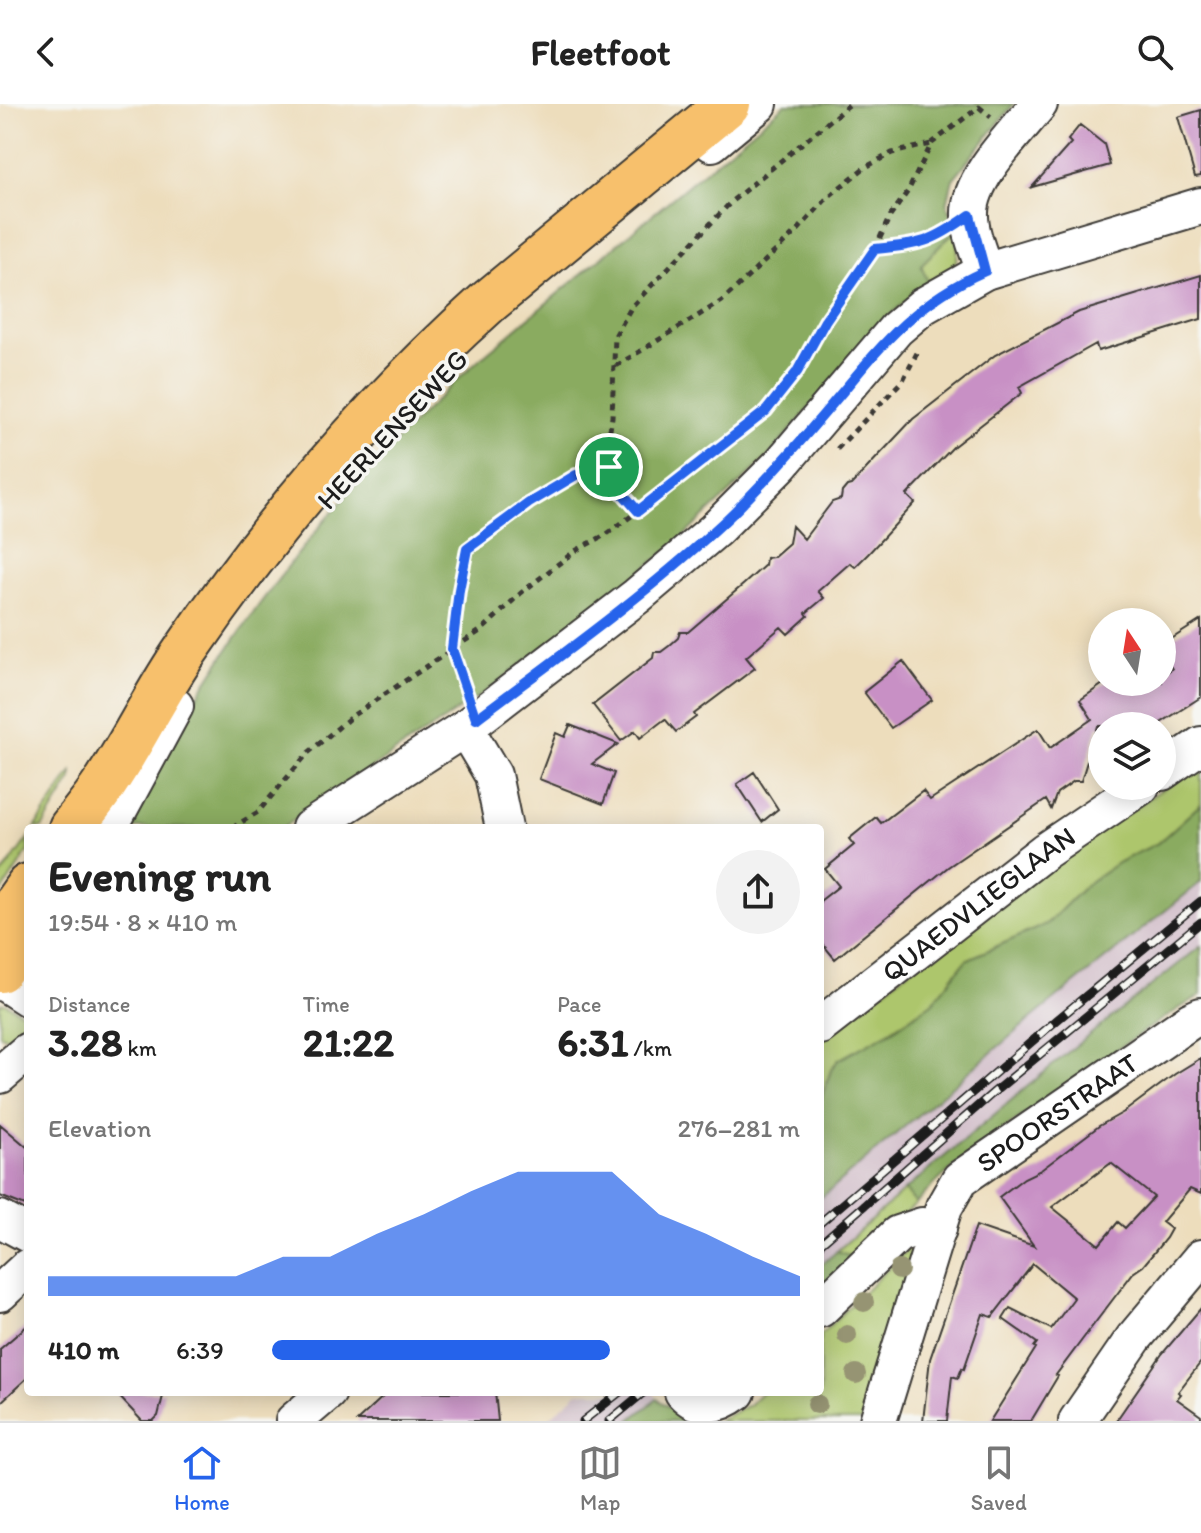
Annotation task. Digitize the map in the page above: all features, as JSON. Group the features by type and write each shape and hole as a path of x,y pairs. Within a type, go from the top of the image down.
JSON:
{"main road":[{"name":"HEERLENSEWEG","path":"74,824 105,784 184,653 249,561 297,500 363,426 451,335 487,303 728,104"},
{"name":"HEERLENSEWEG","path":"87,824 105,784"},
{"path":"0,926 24,892"},
{"path":"0,970 24,936"}],"street":[{"name":"HEERLENSEWEG","path":"111,824 182,692 201,663 251,590 338,482 422,390 503,314 759,104"},
{"path":"985,271 970,215 972,195 979,180 1039,104"},
{"path":"316,824 470,724 637,596 715,530 781,464 896,329 923,306 985,271 1201,206"},
{"path":"470,724 493,775 503,824"},
{"path":"1176,762 1201,745"},
{"name":"QUAEDVLIEGLAAN","path":"824,1023 1045,851 1120,800"},
{"path":"0,980 24,995"},
{"name":"SPOORSTRAAT","path":"878,1421 950,1195 966,1174 1201,1016"},
{"path":"0,1075 24,1054"},
{"path":"0,1219 24,1232"},
{"path":"824,1305 898,1234 922,1226 938,1229"},
{"path":"1077,1421 1134,1338 1201,1258"},
{"path":"0,1293 24,1271"},
{"path":"294,1421 323,1396"},
{"path":"687,1396 694,1402 711,1404 731,1396"}],"path":[{"path":"638,511 616,486 609,467 615,336 632,306 732,201 850,104"},
{"path":"616,366 722,301 797,231 828,197 864,168 892,153 932,143 980,106 1013,136"},
{"path":"238,824 258,812 308,753 352,716 483,629 521,593 575,551 607,534 766,411 797,372 825,321 875,249 932,143"},
{"path":"875,249 921,244 942,235 970,215"},
{"path":"470,724 452,649 467,549 529,503 576,475 609,467"}],"shaded area":[{"path":"1201,882 1201,946 989,1118 824,1262 824,1196 1033,1017"},
{"path":"574,1396 656,1396 659,1400 633,1421 546,1421"}],"green space":[{"path":"785,104 1014,104 953,179 947,204 955,231 921,265 928,282 881,323 769,456 672,547 484,693 288,824 126,824 183,719 265,597 365,475 476,362"},
{"path":"955,231 958,251 955,263 928,282 920,265"},
{"path":"1201,763 1201,804 1158,843 1119,862 1087,884 1047,924 966,960 932,1003 831,1070 824,1090 824,1038 1003,896 1146,800 1176,800 1176,780"},
{"path":"72,772 72,779 44,824 38,824"},
{"path":"1201,804 1201,882 1033,1017 824,1195 824,1090 838,1060 893,1030 932,1003 966,960 1047,924 1087,884 1119,862 1158,843"},
{"path":"24,844 24,857 0,895 0,877"},
{"path":"1201,946 1201,995 987,1141 943,1176 916,1204 905,1190 1073,1048"},
{"path":"5,1003 24,1014 24,1044 0,1035 0,1004"},
{"path":"905,1190 916,1204 854,1262 848,1255 837,1251"},
{"path":"915,1242 865,1421 717,1421 749,1405 758,1396 824,1396 824,1331"},
{"path":"837,1251 848,1255 854,1262 824,1290 824,1262"},
{"path":"657,1399 677,1412 705,1421 629,1421"}],"building":[{"path":"1201,110 1201,176 1195,177 1178,117"},
{"path":"1080,125 1104,144 1110,165 1032,187 1071,143 1068,140"},
{"path":"1201,275 1201,319 1098,351 1096,344 1019,387 1022,393 954,446 907,495 915,503 868,554 855,567 850,563 818,591 824,598 806,613 808,616 788,634 781,627 746,657 755,668 694,714 696,717 676,732 665,719 640,738 635,731 621,741 593,705 653,658 654,652 661,652 669,646 680,632 688,632 744,584 765,565 766,558 773,557 789,543 792,526 804,539 832,502 841,499 847,486 913,419 995,355 1079,312"},
{"path":"1201,620 1201,697 1176,713 1088,713 1080,700 1088,694 1176,696 1176,636"},
{"path":"903,661 932,700 891,728 864,692"},
{"path":"1088,722 1088,758 1081,781 1074,781 1057,793 1051,809 1046,800 948,867 835,959 824,946 824,898 839,886 825,869 854,845 849,839 876,817 881,823 923,791 930,800 1038,729 1050,748"},
{"path":"570,725 618,744 592,764 614,773 603,804 539,779 556,733 565,737"},
{"path":"754,772 778,809 762,822 737,784"},
{"path":"1201,1058 1201,1194 1190,1189 1162,1222 1171,1229 1166,1238 1143,1266 1133,1273 1056,1375 1031,1421 990,1421 1037,1343 1003,1319 1010,1308 1051,1329 1074,1298 1033,1264 992,1317 983,1314 964,1369 958,1378 952,1376 947,1421 923,1421 930,1359 976,1226 1034,1246 999,1197","holes":["1111,1163 1154,1197 1125,1228 1118,1222 1099,1245 1052,1207"]},
{"path":"0,1124 24,1145 24,1205 0,1196"},
{"path":"1201,1308 1201,1362 1178,1392 1181,1394 1177,1399 1201,1416 1201,1421 1116,1421 1162,1354"},
{"path":"24,1328 24,1381 0,1403 0,1349"},
{"path":"119,1396 163,1396 158,1416 153,1421 142,1421"},
{"path":"384,1396 495,1396 498,1421 357,1421"}],"railway":[{"path":"824,1220 1201,901"},
{"path":"824,1241 994,1092 1201,922"},
{"path":"583,1421 615,1396"},
{"path":"609,1421 639,1396"}],"route":[{"path":"970,215 985,271 923,306 896,329 781,464 715,530 637,596 476,719 452,649 467,549 529,503 576,475 609,467 616,486 638,511 766,411 797,372 825,321 875,249 921,244 942,235 970,215"}]}
